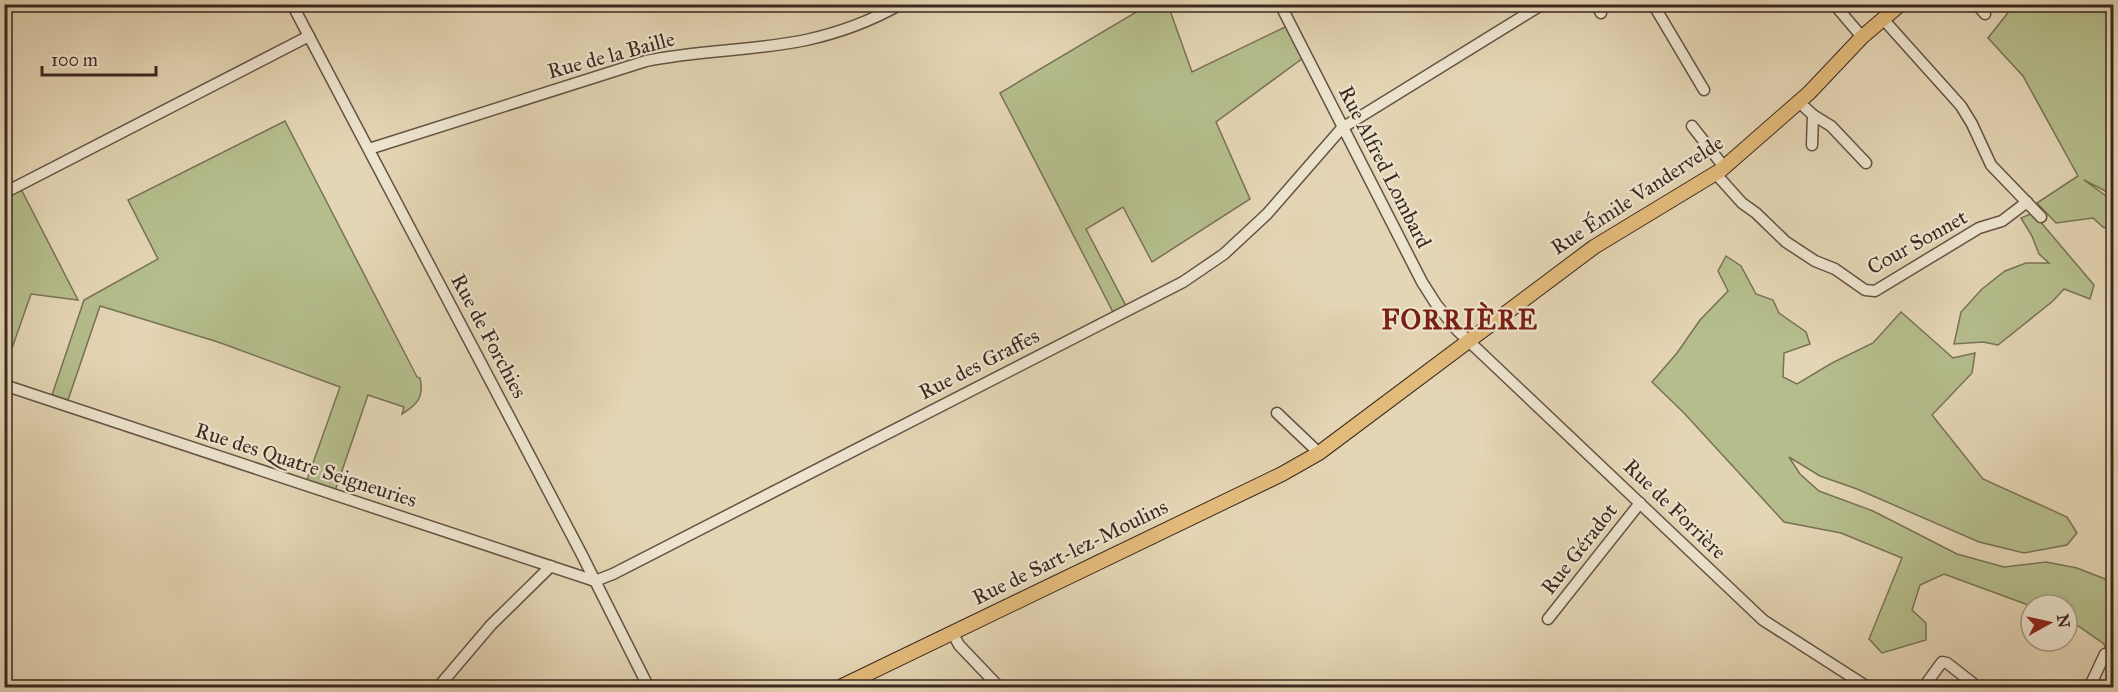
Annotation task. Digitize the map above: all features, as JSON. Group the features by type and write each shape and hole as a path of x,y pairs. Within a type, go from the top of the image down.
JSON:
{"main road":[{"name":"Rue Émile Vandervelde","path":"1468,340 1597,244 1720,170 1820,82 1862,37 1901,4"},
{"name":"Rue de Sart-lez-Moulins","path":"837,687 1282,474 1319,453 1468,340"}],"street":[{"name":"Rue de Forchies","path":"292,4 650,687"},
{"name":"Rue de la Baille","path":"369,148 646,61 676,55 765,47 807,40 843,30 901,4"},
{"name":"Rue Alfred Lombard","path":"1280,4 1422,282 1436,304 1468,340"},
{"name":"Rue des Graffes","path":"595,581 624,569 1183,282 1224,254 1267,214 1342,128 1543,4"},
{"path":"1653,4 1704,90"},
{"path":"1834,4 1862,37"},
{"path":"1976,4 1985,14"},
{"path":"1883,19 1957,101 1967,114 1991,165 2041,217"},
{"path":"4,192 309,36"},
{"path":"1798,102 1831,126 1866,163"},
{"path":"1812,145 1813,115"},
{"path":"1692,126 1720,170"},
{"name":"Cour Sonnet","path":"1720,170 1742,203 1756,213 1786,242 1815,261 1835,269 1865,290 1875,291 1979,228 2002,221 2027,202"},
{"name":"Rue de Forrière","path":"1468,340 1763,620 1869,687"},
{"name":"Rue des Quatre Seigneuries","path":"4,385 595,581"},
{"path":"1277,414 1319,453"},
{"name":"Rue Géradot","path":"1548,619 1640,503"},
{"path":"440,685 491,625 551,566"},
{"path":"952,632 959,645 1000,687"},
{"path":"2089,687 2105,654"},
{"path":"1923,687 1942,662 1947,663 1979,687"}],"green space":[{"path":"1148,5 1168,5 1192,72 1287,26 1303,58 1216,122 1250,199 1152,262 1123,207 1086,229 1126,306 1113,312 1000,93"},
{"path":"2014,5 2097,5 2107,14 2113,10 2113,195 2084,180 2113,201 2113,231 2103,227 2093,218 2056,223 2037,203 2078,176 2023,76 1988,38"},
{"path":"285,121 417,377 420,378 421,385 418,399 402,414 404,407 368,395 335,491 307,480 340,387 218,342 100,306 68,400 52,395 84,300 158,259 128,200"},
{"path":"21,189 78,300 31,294 5,368 5,198"},
{"path":"2033,213 2094,285 2090,299 2064,289 2053,301 1998,345 1983,342 1954,344 1961,312 1982,289 2005,271 2026,263 2049,263 2039,254 2021,218"},
{"path":"1726,256 1741,266 1756,294 1773,300 1779,313 1806,332 1810,344 1784,353 1783,377 1797,384 1832,363 1873,343 1901,312 1953,358 1975,353 1972,373 1932,415 1983,479 2067,517 2077,533 2067,545 2024,553 1979,542 1857,489 1820,476 1789,457 1800,474 1819,491 1873,511 1957,554 2004,567 2046,562 2077,568 2113,582 2113,672 2104,644 2079,626 2079,593 2019,593 2019,602 1944,574 1920,585 1912,610 1926,623 1926,640 1882,653 1869,639 1902,558 1841,533 1784,522 1684,413 1652,382 1677,353 1700,320 1728,291 1718,271"}],"district":[{"name":"FORRIÈRE","path":"1460,320"}]}
